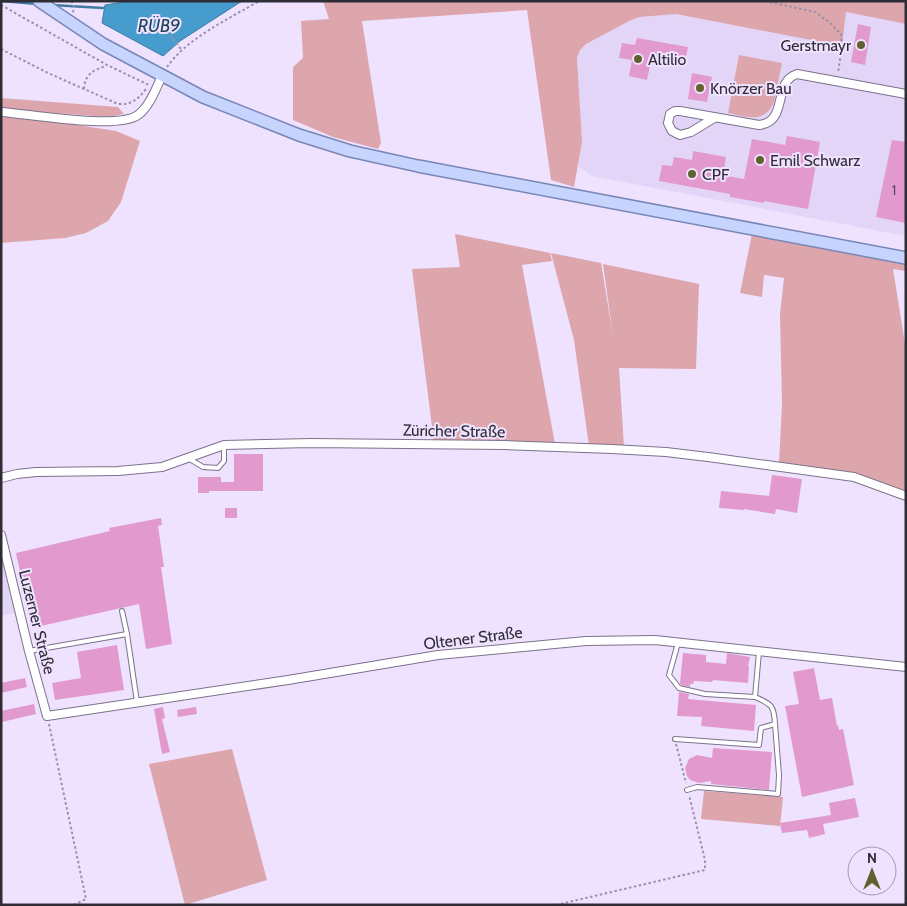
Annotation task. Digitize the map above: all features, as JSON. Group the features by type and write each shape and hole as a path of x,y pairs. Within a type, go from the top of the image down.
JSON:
{"main road":[{"path":"39,1 103,44 203,97 265,122 350,151 418,166 906,258"}],"street":[{"path":"714,118 691,132 680,135 672,131 668,123 670,114 675,111 759,125 765,124 776,115 784,82 791,76 804,74 906,94"},
{"path":"1,112 78,120 123,121 132,119 144,110 152,87 162,76"},
{"name":"Züricher Straße","path":"1,478 36,472 118,471 162,467 224,446 312,443 504,445 666,452 832,473 854,477 906,496"},
{"name":"Luzerner Straße","path":"1,535 29,652 47,716"},
{"name":"Oltener Straße","path":"47,716 288,680 438,655 516,646 586,641 655,640 906,667"}],"lane":[{"path":"188,458 203,467 218,468 224,462 224,446"},
{"path":"122,611 137,702"},
{"path":"29,652 127,634"},
{"path":"678,643 669,675 679,688 705,694 755,698 768,702 774,710 780,775 778,794 697,787 687,790"},
{"path":"755,698 760,652"},
{"path":"675,739 759,745 761,728 775,724"}],"path":[{"path":"162,76 174,57 191,42 260,1"},
{"path":"765,1 815,12 841,34 842,46 837,81"},
{"path":"1,5 107,66 152,87"},
{"path":"170,35 182,50"},
{"path":"1,48 48,73 118,104 127,105 152,87"},
{"path":"84,89 87,76 94,69 107,66"},
{"path":"47,716 86,899 74,905"},
{"path":"556,905 705,870 705,860 675,739"}],"shaded area":[{"path":"323,1 906,1 906,24 846,12 842,46 676,14 640,17 631,20 586,44 580,50 577,58 582,142 574,187 551,180 527,10 362,21 381,143 378,149 333,137 293,120 293,67 303,58 301,21 329,19"},
{"path":"846,12 906,24 906,236 592,176 578,166 582,142 577,58 580,50 586,44 640,17 676,14 842,46"},
{"path":"739,55 782,63 774,102 765,114 760,116 749,117 728,113"},
{"path":"1,98 118,107 124,114 108,117 1,109"},
{"path":"1,116 32,118 116,131 140,141 121,202 108,221 86,233 65,238 1,243"},
{"path":"455,234 550,253 552,261 522,265 555,444 434,442 412,269 460,267"},
{"path":"752,234 906,265 906,271 893,269 906,350 906,494 853,474 779,463 782,404 780,314 784,278 764,275 762,297 740,293"},
{"path":"551,253 601,263 613,336 603,264 699,284 696,369 619,368 624,447 589,446 574,340"},
{"path":"1,545 18,612 1,616"},
{"path":"232,749 267,880 185,905 149,764"},
{"path":"704,791 783,797 780,826 701,819"}],"water":[{"name":"RÜB9","path":"131,1 242,1 180,41 163,56 102,23 105,5"}],"building":[{"name":"Gerstmayr","path":"858,24 871,27 865,65 851,62"},
{"name":"Altilio","path":"637,38 688,47 684,67 651,61 647,80 629,76 632,60 619,58 622,43 635,45"},
{"name":"Knörzer Bau","path":"692,73 712,77 707,102 688,99"},
{"path":"787,136 820,142 808,209 730,197 730,194 659,181 662,165 672,166 674,157 692,160 693,151 726,157 723,175 744,179 752,139 785,145"},
{"path":"892,140 906,142 906,223 876,217"},
{"path":"234,454 263,454 263,491 209,491 209,493 198,493 198,477 221,477 221,482 234,482"},
{"path":"772,475 802,479 797,513 776,509 775,514 744,509 719,508 721,491 769,496"},
{"path":"225,508 237,508 237,518 225,518"},
{"path":"161,518 162,525 158,526 164,567 161,567 172,644 146,649 139,604 32,628 16,553 110,531 109,528"},
{"path":"117,645 124,690 55,700 52,683 81,678 77,652"},
{"path":"683,653 706,655 706,662 726,664 727,653 750,657 748,683 713,680 712,682 694,681 693,684 690,684 690,687 681,685"},
{"path":"814,668 820,700 832,698 837,726 839,730 843,729 854,785 802,797 785,706 799,704 793,672"},
{"path":"25,678 27,687 1,693 1,683"},
{"path":"679,692 689,694 688,699 756,705 754,731 701,726 702,717 677,716"},
{"path":"34,704 36,714 2,722 1,711"},
{"path":"163,707 165,718 162,719 170,752 162,754 154,709"},
{"path":"196,707 197,714 178,717 177,710"},
{"path":"713,748 772,752 769,790 711,784 711,781 699,783 690,780 685,768 689,759 697,755 712,758"},
{"path":"855,798 859,817 823,824 825,834 809,838 807,830 782,833 780,823 831,815 829,803"}],"waterway":[{"path":"1,1 37,4"},
{"path":"52,5 103,8"}],"place":[{"name":"Gerstmayr","path":"861,45"},
{"name":"Altilio","path":"638,59"},
{"name":"Knörzer Bau","path":"700,88"},
{"name":"Emil Schwarz","path":"760,160"},
{"name":"CPF","path":"692,174"}]}
